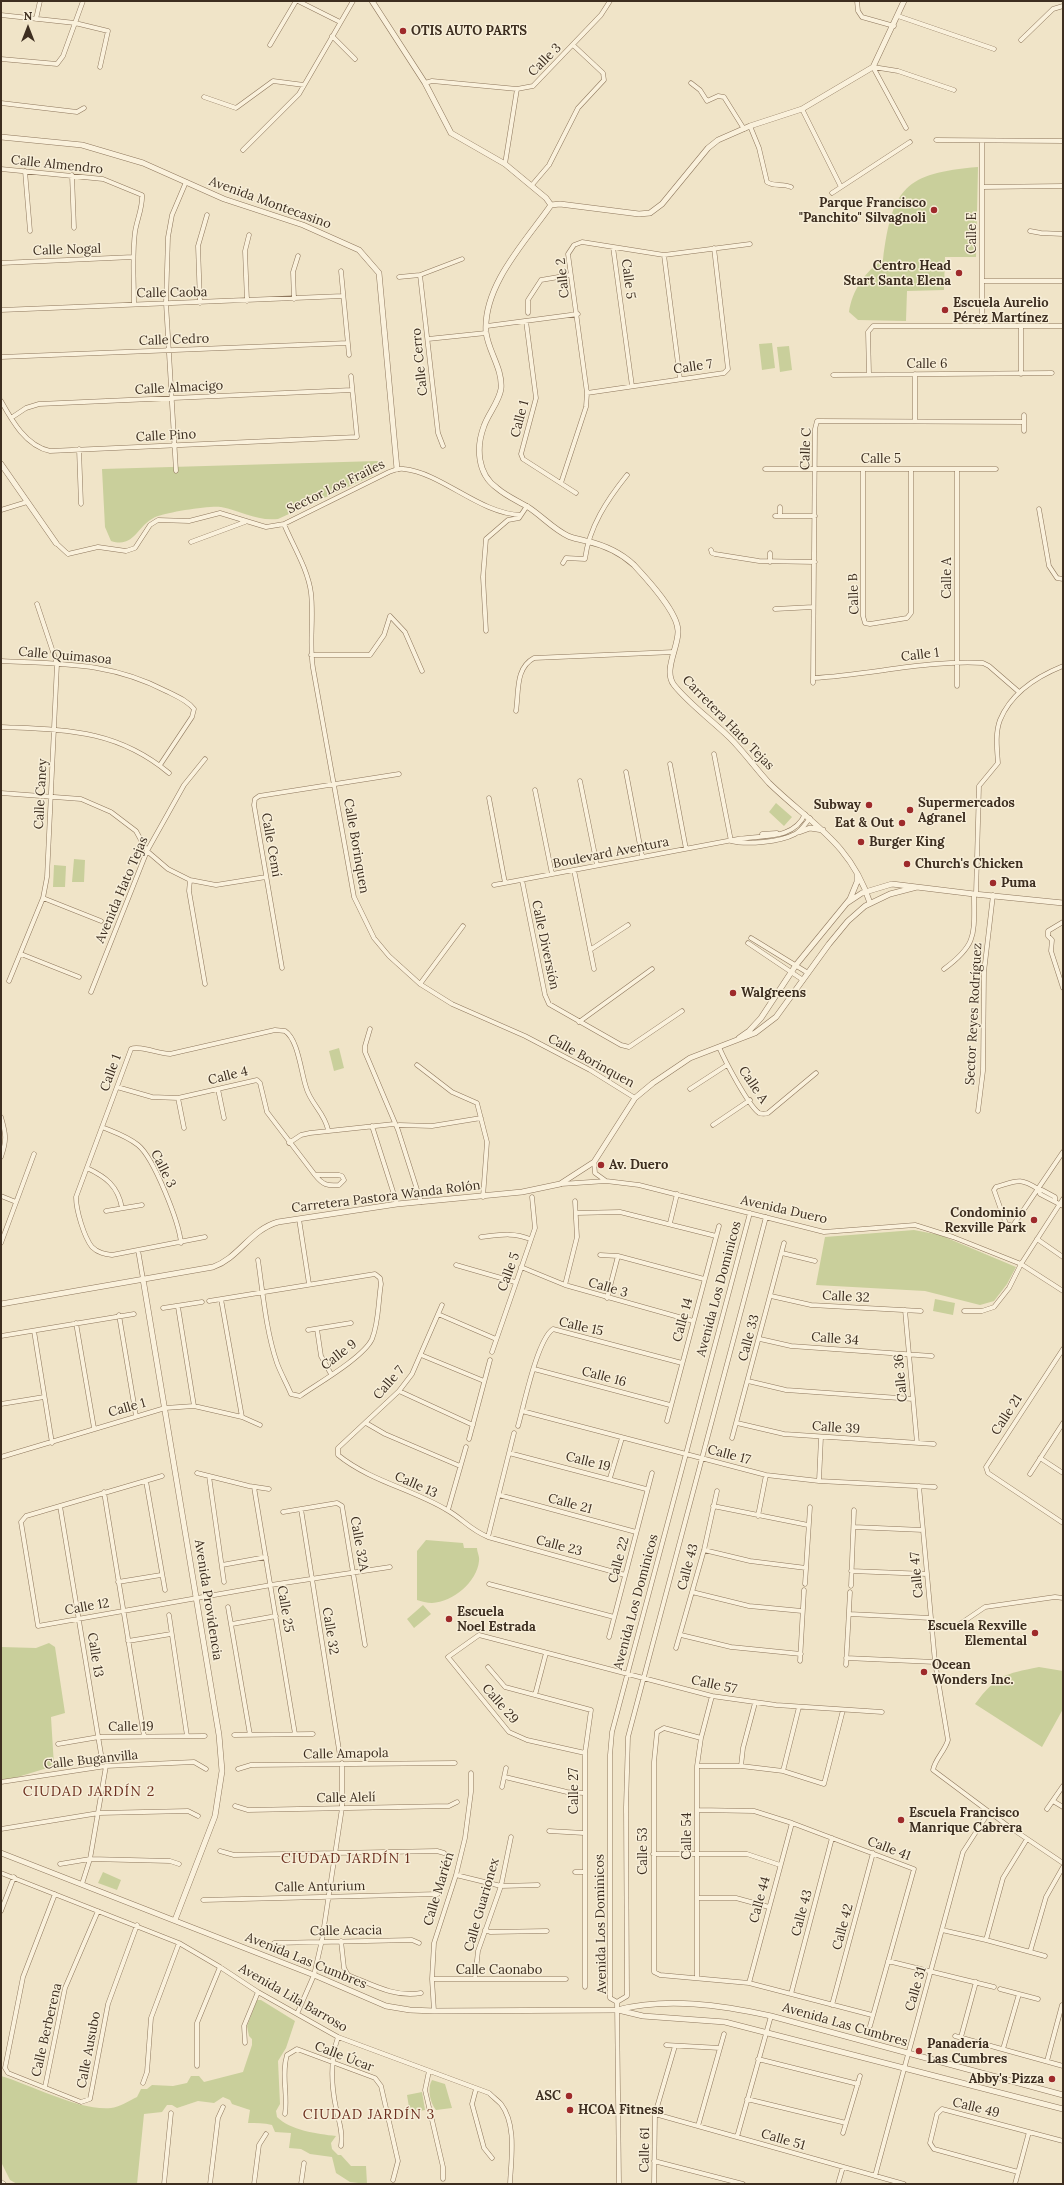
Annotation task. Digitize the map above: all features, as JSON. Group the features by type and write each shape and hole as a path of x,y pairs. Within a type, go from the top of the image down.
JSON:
{"street":[{"path":"36,19 40,1"},
{"path":"1,59 58,64 61,60 83,1"},
{"path":"270,45 297,1 340,22"},
{"path":"244,150 300,94 353,1"},
{"path":"372,1 425,83 451,133 505,164 532,185 552,205 560,204 638,214 650,213 662,204 708,148 718,140 744,128 802,108 873,67 894,26 904,1"},
{"name":"Calle 3","path":"425,83 432,81 517,88 533,86 601,15 610,1"},
{"path":"857,1 858,11 862,18 894,26"},
{"path":"1021,40 1053,9 1063,6"},
{"path":"1,15 75,23 108,31 100,67"},
{"path":"898,16 994,49"},
{"path":"332,36 355,59"},
{"path":"532,185 549,165 578,108 604,80 602,73 573,45"},
{"path":"873,67 898,71 954,90"},
{"path":"873,67 906,128"},
{"path":"204,97 236,108 273,81 304,85"},
{"path":"691,83 700,90 707,101 718,96 724,97 744,128"},
{"path":"505,164 517,88"},
{"path":"1,103 77,112 84,108"},
{"path":"802,108 841,187"},
{"path":"750,126 758,148 767,182 770,185 786,184 791,187"},
{"name":"Avenida Montecasino","path":"1,137 82,145 109,152 143,163 224,199 303,224 359,250 378,274 397,469"},
{"path":"936,140 1063,141"},
{"path":"948,140 948,146"},
{"name":"Calle E","path":"982,141 982,326"},
{"path":"832,193 910,142"},
{"name":"Calle Almendro","path":"1,169 103,179 142,194 143,203 136,232 133,257 134,304"},
{"path":"25,171 30,231"},
{"path":"72,175 74,228"},
{"path":"176,471 173,398 166,303 168,237 172,215 186,182"},
{"path":"982,186 1063,186"},
{"name":"Carretera Hato Tejas","path":"552,205 498,281 486,333 501,381 500,392 484,427 480,446 480,465 486,478 496,488 527,506 569,537 588,541 618,551 634,565 674,615 678,631 670,670 673,683 732,740 770,783 810,818 850,859 867,891 870,903"},
{"path":"200,303 198,246 207,215"},
{"path":"1030,231 1041,234 1063,234"},
{"path":"247,301 245,251 249,235"},
{"name":"Calle 2","path":"561,483 586,407 587,392 578,314 570,275 568,254 574,244 582,242 664,255 750,244"},
{"name":"Calle 5","path":"613,247 632,386"},
{"name":"Calle 7","path":"587,392 724,373 728,369 714,248"},
{"path":"664,255 680,379"},
{"path":"294,299 293,272 298,256"},
{"name":"Calle Nogal","path":"1,263 133,257"},
{"path":"399,277 420,275 462,259"},
{"path":"341,271 349,355"},
{"name":"Calle Cerro","path":"420,275 438,433 443,446"},
{"path":"528,313 528,300 541,280 570,275"},
{"path":"982,281 1063,281"},
{"name":"Calle Caoba","path":"1,310 343,296"},
{"path":"487,326 578,314"},
{"name":"Calle 1","path":"526,321 536,398 521,454 522,459 576,493"},
{"path":"869,374 868,332 873,326 1063,326"},
{"path":"1021,326 1021,374"},
{"path":"428,339 486,333"},
{"name":"Calle Cedro","path":"1,357 348,343"},
{"name":"Calle 6","path":"833,374 1052,374"},
{"path":"915,374 915,422"},
{"path":"351,376 352,390"},
{"name":"Calle Almacigo","path":"11,418 26,408 39,404 352,390"},
{"name":"Calle Pino","path":"1,401 11,418 31,444 39,449 50,451 357,436 352,390"},
{"path":"1024,415 1024,430"},
{"name":"Calle C","path":"813,683 815,429 817,422 1024,422"},
{"path":"79,450 81,504"},
{"path":"1,464 56,543 68,554 98,546 126,551 135,548 150,525 158,520 189,521 220,513 245,522"},
{"name":"Sector Los Frailes","path":"245,522 266,527 284,524 397,469 404,468 420,474 497,511 521,515"},
{"name":"Calle 5","path":"765,469 996,469"},
{"name":"Calle B","path":"863,469 863,616 865,623 870,624 907,618 910,613 911,469"},
{"name":"Calle A","path":"957,469 957,686"},
{"path":"563,563 566,558 586,559 588,541 609,500 627,475"},
{"path":"1,510 27,502"},
{"path":"486,631 483,577 486,539 508,520 519,518 527,506"},
{"path":"780,507 780,516"},
{"path":"1039,509 1049,566 1057,578 1063,579"},
{"path":"775,516 815,516"},
{"path":"191,542 245,522"},
{"name":"Calle Borinquen","path":"284,524 304,570 311,592 311,655 352,884 361,914 369,930 389,956 420,984 452,1004 525,1036 590,1070 635,1098"},
{"path":"712,550 712,553 715,554 770,562 815,562"},
{"path":"770,553 770,562"},
{"name":"Calle Caney","path":"10,981 43,898 47,877 57,664 37,604"},
{"path":"776,609 813,607"},
{"path":"311,655 370,655 384,635 390,616 405,632 422,670"},
{"path":"516,711 522,671 526,662 534,658 674,652"},
{"name":"Calle Quimasoa","path":"1,661 102,667 126,673 152,683 189,702 194,709 192,717 160,765"},
{"name":"Calle 1","path":"813,678 849,676 927,663 983,663 990,666 1019,692"},
{"path":"944,969 962,956 970,944 974,925 979,786 998,763 996,740 1000,720 1010,703 1019,692 1046,673 1063,666"},
{"path":"1,726 85,732 110,739 140,752 160,765 169,773"},
{"path":"714,754 731,841"},
{"name":"Avenida Hato Tejas","path":"91,992 146,851 184,785 205,759"},
{"path":"670,764 686,849"},
{"path":"626,772 642,856"},
{"name":"Calle Cemí","path":"282,968 254,805 255,799 259,796 399,774"},
{"path":"580,781 597,865"},
{"path":"536,790 552,874"},
{"path":"1,793 51,795 81,799 111,812 136,831 146,851 168,869 190,880 216,885 266,877"},
{"path":"489,798 506,883"},
{"name":"Boulevard Aventura","path":"494,885 642,856 756,836 773,836 798,826 805,814"},
{"path":"799,832 810,818"},
{"path":"799,832 810,828 822,830"},
{"name":"Boulevard Aventura","path":"731,841 741,844 783,838 799,832"},
{"path":"781,833 783,838"},
{"path":"847,903 855,892 857,882 856,869"},
{"path":"574,870 594,969"},
{"path":"190,880 189,891 205,984"},
{"name":"Calle Diversión","path":"522,880 546,1000 549,1004 621,1045 628,1047 682,1011"},
{"name":"Carretera Pastora Wanda Rolón","path":"734,1041 749,1032 761,1018 796,965 847,903 867,891 892,884 1063,903"},
{"name":"Carretera Pastora Wanda Rolón","path":"1,1304 218,1265 229,1260 263,1228 278,1222 397,1204 483,1197 522,1192 560,1184 594,1162 635,1098 690,1058 755,1033 776,1016 848,921 870,903 890,894 917,887"},
{"name":"Sector Reyes Rodríguez","path":"978,1111 983,1071 984,972 994,895"},
{"path":"43,898 101,920"},
{"path":"1063,922 1048,931 1048,936 1052,940 1051,951 1063,988"},
{"path":"590,950 628,925"},
{"path":"420,984 463,926"},
{"path":"751,938 808,973"},
{"path":"748,943 803,980"},
{"path":"21,954 79,977"},
{"path":"579,1022 652,969"},
{"name":"Calle 1","path":"205,1237 181,1243 105,1254 92,1247 88,1241 76,1205 76,1197 130,1050 134,1047 170,1054 280,1030 292,1036 307,1092 325,1118 328,1130"},
{"path":"370,1030 364,1046 365,1052 398,1130 420,1202"},
{"name":"Calle A","path":"719,1047 727,1065 758,1112 768,1113 816,1073"},
{"path":"417,1065 452,1092 477,1102 487,1142 488,1153 483,1197"},
{"path":"690,1089 727,1065"},
{"name":"Calle 4","path":"117,1087 152,1097 178,1098 251,1083 254,1080 258,1080 267,1112 289,1143 315,1175 327,1186 339,1185 344,1180 339,1175 315,1175"},
{"path":"218,1089 224,1118"},
{"path":"178,1098 184,1128"},
{"path":"713,1125 750,1100"},
{"path":"1,1117 6,1143 1,1157"},
{"path":"399,1125 432,1126 480,1118"},
{"path":"289,1143 301,1135 328,1130 394,1124"},
{"path":"372,1126 397,1204"},
{"name":"Calle 3","path":"102,1127 128,1138 145,1153 177,1224 181,1243"},
{"path":"1062,1205 1055,1201 1055,1197 1042,1190 1038,1190 1022,1180 996,1187 994,1190 1006,1224 1013,1226 1038,1190 1063,1152"},
{"path":"1,1243 34,1154"},
{"path":"594,1162 595,1173 606,1181"},
{"path":"87,1168 111,1182 119,1194 122,1208"},
{"name":"Avenida Duero","path":"560,1184 606,1181 639,1185 824,1232 915,1225 953,1237 1021,1264 1063,1291"},
{"path":"670,1223 677,1194"},
{"path":"1,1196 16,1202"},
{"name":"Calle 5","path":"492,1352 515,1282 530,1240 536,1228 532,1198"},
{"path":"964,1311 982,1311 994,1307 1009,1288 1021,1264 1062,1205 1063,1199"},
{"path":"565,1285 577,1237 575,1201"},
{"path":"533,1204 539,1203"},
{"path":"106,1210 142,1204"},
{"path":"576,1213 620,1212 670,1223 716,1236"},
{"name":"Avenida Los Dominicos","path":"617,2002 610,1998 610,1755 612,1732 750,1213"},
{"name":"Avenida Los Dominicos","path":"617,2002 627,1996 626,1807 628,1737 642,1678 766,1217"},
{"path":"299,1219 309,1284"},
{"name":"Calle 14","path":"667,1420 719,1226"},
{"path":"481,1237 509,1234 520,1235 530,1240"},
{"path":"1037,1239 1063,1257"},
{"name":"Calle 33","path":"732,1438 760,1339 784,1243"},
{"path":"138,1250 143,1279"},
{"path":"782,1253 815,1261"},
{"path":"600,1255 618,1256 704,1279"},
{"path":"607,1298 618,1256"},
{"name":"Calle 9","path":"209,1301 263,1293 372,1274 378,1276 381,1281 375,1328 371,1340 360,1353 300,1396 291,1394 277,1362 263,1293 258,1260"},
{"path":"456,1265 515,1282"},
{"name":"Calle 3","path":"521,1267 565,1285 693,1321"},
{"name":"Avenida Providencia","path":"143,1279 219,1735 222,1771 215,1816 175,1920"},
{"name":"Calle 32","path":"771,1296 811,1305 921,1311"},
{"path":"222,1299 242,1417"},
{"path":"163,1308 178,1307 202,1302"},
{"name":"Calle 7","path":"338,1452 338,1448 399,1391 412,1374 442,1305"},
{"path":"178,1307 194,1406"},
{"name":"Calle 36","path":"905,1310 917,1443"},
{"path":"1,1336 119,1315 134,1314"},
{"path":"438,1314 496,1339"},
{"path":"119,1315 136,1416"},
{"path":"76,1323 94,1428"},
{"path":"308,1330 351,1323"},
{"path":"316,1329 321,1356 331,1374"},
{"name":"Calle 15","path":"518,1426 534,1369 547,1333 553,1329 682,1363"},
{"path":"34,1330 52,1443"},
{"name":"Calle 34","path":"760,1339 791,1346 932,1356"},
{"name":"Calle 21","path":"1063,1349 986,1467 988,1473 1063,1523"},
{"path":"421,1355 484,1381"},
{"path":"469,1439 490,1360"},
{"name":"Calle 16","path":"534,1369 670,1405"},
{"path":"748,1381 786,1390 913,1398"},
{"path":"399,1391 473,1425"},
{"path":"1,1404 44,1397"},
{"name":"Calle 1","path":"1,1457 165,1408 194,1406 242,1417 260,1425"},
{"name":"Calle 17","path":"522,1411 766,1475 819,1481 935,1487"},
{"path":"366,1423 385,1434 460,1466"},
{"name":"Calle 39","path":"737,1423 784,1434 822,1438 934,1444"},
{"path":"1030,1474 1063,1424"},
{"path":"488,1537 514,1433"},
{"path":"610,1478 622,1438"},
{"path":"819,1481 822,1438"},
{"path":"448,1510 466,1448"},
{"name":"Calle 13","path":"338,1452 338,1455 352,1467 448,1510 473,1531 488,1537"},
{"name":"Calle 19","path":"509,1453 610,1478 646,1489"},
{"path":"1040,1458 1063,1473"},
{"path":"197,1473 254,1487 270,1489"},
{"path":"646,1489 652,1473"},
{"path":"758,1516 766,1475"},
{"name":"Calle 12","path":"162,1476 26,1516 21,1522 38,1626 312,1578 390,1567"},
{"path":"209,1476 224,1582"},
{"path":"146,1481 161,1575 165,1590"},
{"name":"Calle 47","path":"919,1486 935,1662"},
{"name":"Calle 25","path":"254,1487 295,1734"},
{"name":"Calle 22","path":"609,1637 646,1489"},
{"name":"Calle 43","path":"676,1648 704,1550 717,1491"},
{"path":"104,1492 144,1736"},
{"name":"Calle 21","path":"499,1495 636,1532"},
{"name":"Calle 32A","path":"283,1512 336,1503 342,1506 354,1572 364,1645"},
{"name":"Calle 13","path":"60,1506 102,1760"},
{"path":"713,1506 808,1525"},
{"path":"805,1584 810,1508"},
{"name":"Calle 32","path":"301,1509 340,1756"},
{"path":"851,1586 854,1510"},
{"path":"854,1527 923,1530"},
{"name":"Calle 23","path":"488,1537 625,1574"},
{"path":"704,1550 750,1561 806,1568"},
{"path":"222,1565 266,1558"},
{"path":"851,1571 927,1574"},
{"path":"118,1582 161,1575"},
{"path":"489,1584 614,1617"},
{"path":"800,1661 804,1590"},
{"path":"692,1592 749,1606 802,1611"},
{"path":"846,1665 850,1592"},
{"path":"932,1626 957,1626 985,1607 1055,1597 1063,1598"},
{"path":"228,1607 250,1735"},
{"path":"849,1614 931,1618"},
{"path":"169,1615 187,1736"},
{"path":"232,1624 276,1616"},
{"path":"128,1641 171,1634"},
{"path":"680,1634 731,1647 801,1654"},
{"name":"Calle 29","path":"546,1653 479,1635 448,1657 509,1732 527,1740 584,1753"},
{"path":"535,1695 546,1653 627,1674"},
{"path":"846,1658 935,1662 948,1740 946,1748 934,1765 933,1770 989,1812 1063,1863"},
{"name":"Calle 27","path":"488,1667 506,1687 590,1710 584,1753 585,1987"},
{"name":"Calle 57","path":"627,1674 712,1696 755,1703 882,1712"},
{"name":"Calle 54","path":"696,1977 697,1766 701,1738 712,1696"},
{"path":"741,1766 743,1748 755,1703"},
{"path":"783,1771 799,1707"},
{"path":"697,1766 741,1766 783,1771 824,1784 843,1710"},
{"name":"Calle 53","path":"696,1977 660,1975 654,1972 654,1762 657,1732 664,1728 701,1738"},
{"path":"234,1735 313,1734"},
{"name":"Calle 19","path":"58,1744 99,1737 205,1736"},
{"name":"Calle Buganvilla","path":"1,1782 106,1766 194,1762 206,1769"},
{"name":"Calle Amapola","path":"238,1769 251,1765 455,1762"},
{"path":"296,2014 314,1975 322,1940 342,1808 342,1763"},
{"path":"82,1884 90,1859 106,1766"},
{"path":"502,1787 506,1768"},
{"name":"Calle Marién","path":"434,2011 432,1979 434,1942 456,1875 465,1838 471,1792 471,1773"},
{"path":"504,1777 567,1792 584,1793"},
{"path":"1047,1809 1063,1786"},
{"path":"1053,1801 1063,1807"},
{"name":"Calle Alelí","path":"235,1806 248,1810 449,1806 457,1802"},
{"name":"Calle 41","path":"697,1810 754,1811 792,1823 914,1869 870,2026"},
{"path":"1,1829 99,1813 188,1811 198,1816"},
{"name":"Calle 31","path":"875,2176 963,1852 989,1812"},
{"name":"Calle 44","path":"749,1983 792,1823"},
{"path":"549,1831 584,1833"},
{"name":"Calle Guarionex","path":"475,1979 478,1951 501,1886 511,1837"},
{"name":"Calle 43","path":"790,1994 832,1838"},
{"path":"986,1940 1003,1878 1027,1839"},
{"path":"220,1851 234,1855 437,1851 444,1853"},
{"name":"Avenida Las Cumbres","path":"1,1853 314,1975 386,2006 410,2010 434,2011 618,2010 642,2004 724,2006 771,2016 1063,2095"},
{"name":"Calle 42","path":"832,2005 873,1853"},
{"path":"653,1854 747,1854 780,1865"},
{"path":"60,1864 90,1859 170,1861 179,1864"},
{"path":"1030,1952 1046,1897 1063,1867"},
{"name":"Avenida Lila Barroso","path":"1,1872 179,1943 220,1966 258,1992 338,2037 489,2093 501,2104 510,2125 512,2146 510,2184"},
{"path":"576,1872 584,1872"},
{"path":"456,1875 501,1886 538,1885"},
{"path":"1,1910 14,1877"},
{"name":"Calle Ausubo","path":"55,1894 23,1977 5,2068 8,2073 81,2102 90,2099 108,2004 137,1925"},
{"name":"Calle Anturium","path":"203,1900 329,1898 438,1894"},
{"path":"697,1898 736,1898 769,1907"},
{"name":"Calle Berberena","path":"45,2087 65,1988 98,1911"},
{"path":"485,1930 490,1932 548,1931"},
{"path":"942,1930 1045,1956"},
{"name":"Calle Acacia","path":"274,1943 322,1940 412,1940 419,1943"},
{"path":"341,1941 344,1968 348,1975 397,1994 409,1995 420,1993"},
{"path":"143,2083 147,2072 151,2018 179,1943"},
{"path":"888,1961 931,1970 994,1987"},
{"path":"197,2066 197,2023 220,1966"},
{"path":"696,1977 749,1983 872,2015"},
{"name":"Calle Caonabo","path":"432,1979 566,1979"},
{"path":"961,2037 976,1982"},
{"path":"1000,1989 1038,1999"},
{"path":"246,2043 244,2026 258,1992"},
{"path":"1003,2049 1019,1994"},
{"name":"Avenida Los Dominicos","path":"617,2002 619,2184"},
{"path":"1047,2061 1063,2005 1056,2004"},
{"name":"Avenida Las Cumbres","path":"618,2010 643,2016 725,2022 1063,2109"},
{"path":"737,2137 771,2016"},
{"path":"698,2126 724,2034"},
{"path":"955,2036 1063,2066"},
{"path":"338,2037 332,2053 332,2063 334,2096 342,2138 341,2146"},
{"path":"666,2045 720,2048"},
{"name":"Calle 61","path":"654,2184 655,2114 675,2046"},
{"name":"Calle Úcar","path":"285,2114 286,2103 284,2066 287,2055 297,2049 375,2078 381,2086 398,2161 393,2180"},
{"path":"758,2059 858,2084"},
{"path":"429,2071 425,2090 444,2167 443,2179"},
{"path":"844,2133 860,2076"},
{"path":"476,2089 472,2104 484,2148 492,2158"},
{"path":"747,2099 846,2123"},
{"path":"210,2184 218,2118 223,2107"},
{"name":"Calle 49","path":"1018,2172 934,2149 930,2143 937,2114 942,2109 1063,2141"},
{"path":"164,2184 170,2113"},
{"name":"Calle 51","path":"655,2114 904,2184"},
{"path":"1015,2184 1029,2132"},
{"path":"254,2184 259,2145 266,2134"},
{"path":"654,2161 743,2184"},
{"path":"301,2184 304,2163"},
{"path":"838,2184 842,2167"}],"green space":[{"path":"978,167 976,257 945,257 944,290 907,291 906,321 858,320 849,312 853,297 860,282 876,265 883,260 891,216 906,189 918,180 934,174"},
{"path":"772,343 775,368 762,370 759,344"},
{"path":"789,346 792,370 780,372 777,347"},
{"path":"378,461 372,476 278,519 262,519 221,507 190,509 151,519 131,538 119,543 111,541 105,527 102,469"},
{"path":"776,803 792,817 784,826 769,812"},
{"path":"74,859 85,860 84,882 72,882"},
{"path":"54,865 66,866 65,887 53,887"},
{"path":"339,1048 344,1068 334,1071 329,1051"},
{"path":"914,1230 940,1235 1016,1267 1007,1284 994,1301 980,1305 925,1291 816,1285 825,1237"},
{"path":"935,1299 955,1303 953,1315 933,1311"},
{"path":"426,1540 463,1543 464,1548 477,1548 479,1559 474,1576 463,1590 440,1602 430,1603 417,1600 417,1551"},
{"path":"423,1605 431,1614 414,1628 407,1619"},
{"path":"49,1643 55,1647 65,1713 51,1717 54,1766 1,1782 1,1647 36,1648"},
{"path":"1039,1667 1063,1671 1063,1709 1042,1747 975,1704 989,1687 1002,1677"},
{"path":"103,1872 121,1880 117,1890 98,1883"},
{"path":"257,2000 261,2000 295,2021 286,2048 278,2061 280,2104 276,2111 277,2117 296,2128 312,2133 336,2136 331,2143 332,2149 338,2155 341,2155 351,2166 366,2166 367,2184 350,2182 336,2173 332,2157 310,2154 301,2149 289,2148 291,2133 275,2132 272,2125 263,2123 248,2123 250,2110 232,2104 230,2100 223,2097 214,2103 198,2101 177,2108 172,2105 167,2105 162,2112 144,2114 137,2184 17,2184 10,2180 1,2162 1,2076 70,2102 98,2108 111,2108 137,2097 141,2089 147,2089 152,2085 173,2086 187,2083 191,2076 199,2076 204,2082 243,2072 252,2045 252,2039 249,2036 247,2026"},
{"path":"432,2080 445,2084 452,2108 436,2110 430,2095 430,2083"},
{"path":"422,2092 425,2110 410,2113 407,2095"}],"place":[{"name":"OTIS AUTO PARTS","path":"403,31"},
{"name":"Parque Francisco \"Panchito\" Silvagnoli","path":"934,210"},
{"name":"Centro Head Start Santa Elena","path":"959,273"},
{"name":"Escuela Aurelio Pérez Martínez","path":"945,310"},
{"name":"Subway","path":"869,805"},
{"name":"Supermercados Agranel","path":"910,810"},
{"name":"Eat & Out","path":"902,823"},
{"name":"Burger King","path":"861,842"},
{"name":"Church's Chicken","path":"907,864"},
{"name":"Puma","path":"993,883"},
{"name":"Walgreens","path":"733,993"},
{"name":"Av. Duero","path":"601,1165"},
{"name":"Condominio Rexville Park","path":"1034,1220"},
{"name":"Escuela Noel Estrada","path":"449,1619"},
{"name":"Escuela Rexville Elemental","path":"1035,1633"},
{"name":"Ocean Wonders Inc.","path":"924,1672"},
{"name":"Escuela Francisco Manrique Cabrera","path":"901,1820"},
{"name":"Panadería Las Cumbres","path":"919,2051"},
{"name":"Abby's Pizza","path":"1052,2079"},
{"name":"ASC","path":"569,2096"},
{"name":"HCOA Fitness","path":"570,2110"}],"district":[{"name":"CIUDAD JARDÍN 2","path":"89,1792"},
{"name":"CIUDAD JARDÍN 1","path":"346,1859"},
{"name":"CIUDAD JARDÍN 3","path":"369,2115"}]}
